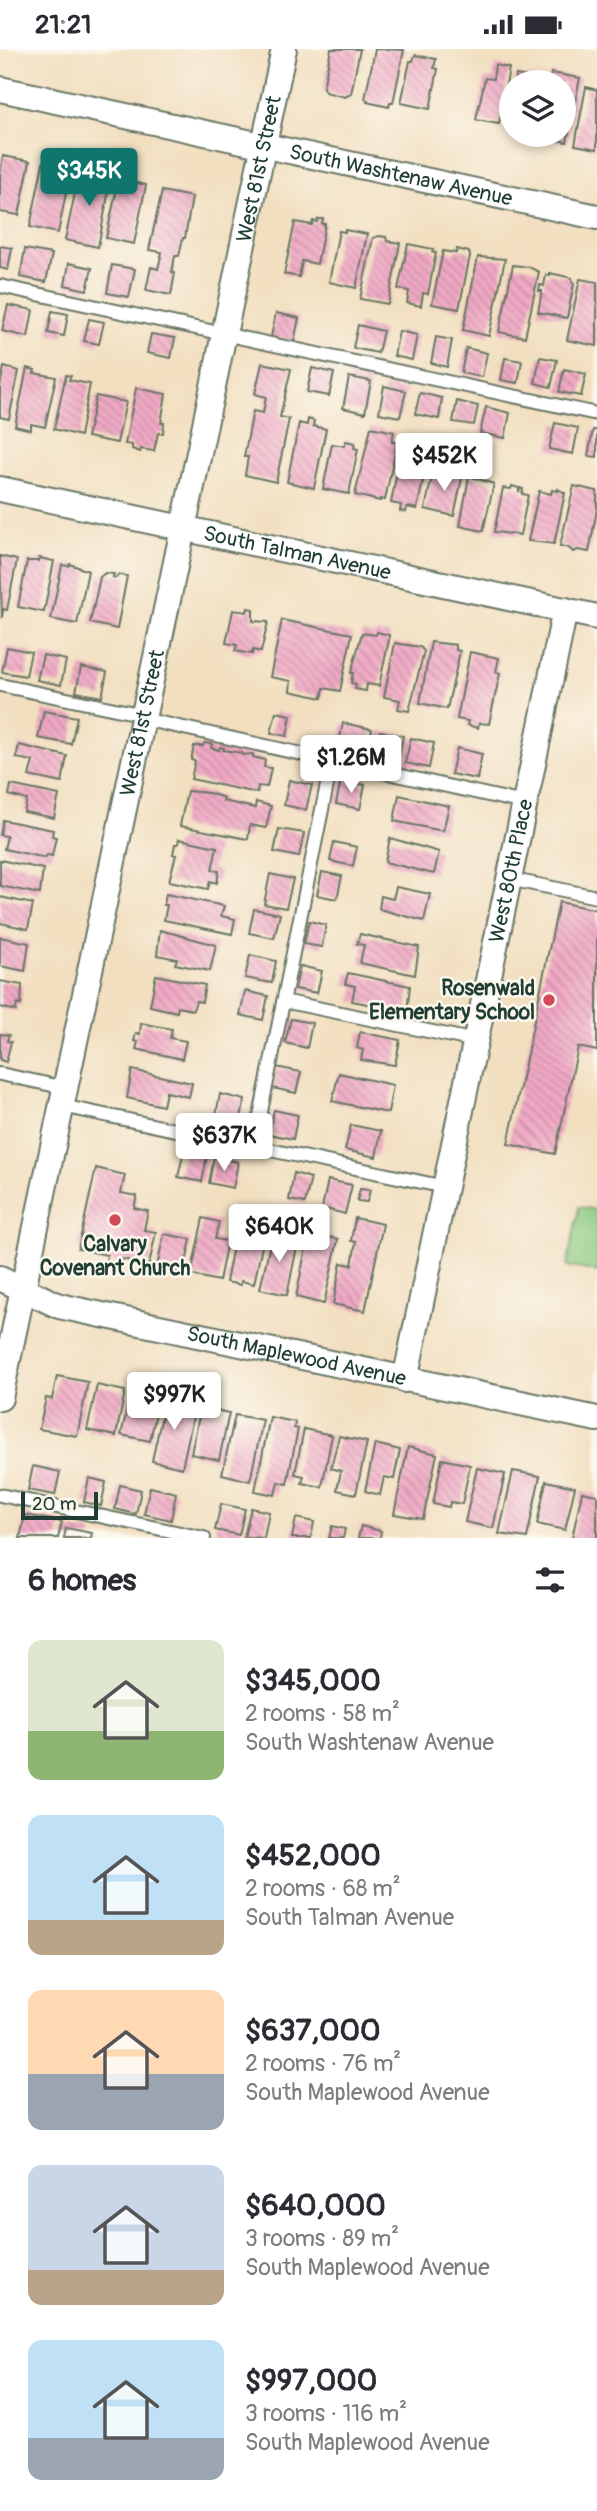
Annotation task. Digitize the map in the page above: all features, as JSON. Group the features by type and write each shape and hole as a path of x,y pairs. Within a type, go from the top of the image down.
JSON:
{"street":[{"name":"West 81st Street","path":"0,1398 284,49"},
{"name":"South Washtenaw Avenue","path":"0,89 597,217"},
{"name":"South Talman Avenue","path":"0,489 597,617"},
{"name":"West 80th Place","path":"405,1380 565,610"},
{"name":"South Maplewood Avenue","path":"0,1278 59,1306 597,1419"}],"lane":[{"path":"0,286 597,414"},
{"path":"0,685 524,803"},
{"path":"254,1146 332,760"},
{"path":"509,879 597,897"},
{"path":"284,1001 476,1041"},
{"path":"0,1074 64,1097 254,1146 445,1187"},
{"path":"0,1495 204,1538"}],"green space":[{"path":"579,1207 597,1210 597,1272 567,1266"}],"building":[{"path":"331,49 360,49 351,94 345,97 325,92 323,88"},
{"path":"375,49 404,50 393,103 390,103 389,107 367,102 365,99"},
{"path":"415,55 436,59 434,68 438,69 430,109 401,103 410,61 413,61"},
{"path":"495,65 509,68 499,70 499,124 476,120 485,78 493,79"},
{"path":"576,77 580,78 576,98"},
{"path":"586,87 597,90 597,149 576,145"},
{"path":"3,156 30,161 19,215 0,212"},
{"path":"43,163 71,168 58,233 30,227"},
{"path":"88,169 112,174 98,247 65,240 80,170 87,172"},
{"path":"119,179 146,185 134,244 106,238"},
{"path":"162,191 192,197 185,238 179,256 175,256 171,295 146,290 151,267 158,269 162,252 149,250"},
{"path":"318,219 323,219 322,224 325,224 317,264 302,261 299,277 284,274 295,222 312,225 313,221 317,222"},
{"path":"339,231 367,234 356,288 329,282"},
{"path":"386,237 387,241 400,243 388,304 360,299 373,238"},
{"path":"408,244 433,249 432,252 436,253 428,294 423,293 421,306 407,303 409,291 398,289"},
{"path":"0,246 12,248 8,270 0,268"},
{"path":"25,249 52,254 46,282 20,277"},
{"path":"457,249 469,252 470,256 459,309 432,304 443,251 456,253"},
{"path":"478,257 505,259 489,336 463,330"},
{"path":"69,263 92,268 87,290 65,285"},
{"path":"112,265 135,269 129,297 107,293"},
{"path":"513,265 529,267 539,272 525,337 499,332"},
{"path":"550,273 572,278 574,283 567,318 538,312 542,291 539,291 540,285 544,286 546,275 550,276"},
{"path":"580,279 597,282 597,346 567,340"},
{"path":"8,305 33,310 28,337 2,331"},
{"path":"52,311 68,314 64,336 48,333"},
{"path":"276,313 299,318 294,342 271,337"},
{"path":"89,319 104,322 99,344 84,341"},
{"path":"358,325 383,331 378,353 353,348"},
{"path":"399,331 417,335 412,360 394,356"},
{"path":"151,334 175,338 171,358 147,353"},
{"path":"436,337 452,340 447,367 431,363"},
{"path":"466,348 487,353 482,377 461,373"},
{"path":"540,357 557,360 551,387 535,383"},
{"path":"505,358 522,361 518,383 501,380"},
{"path":"262,363 291,369 280,417 289,419 276,482 245,475 248,457 244,457 253,411 263,413 266,397 255,394"},
{"path":"4,367 19,371 9,419 0,417 0,385"},
{"path":"27,368 35,370 34,373 56,377 45,427 31,424 31,430 15,426"},
{"path":"312,368 334,373 329,396 307,392"},
{"path":"564,369 586,374 581,396 559,392"},
{"path":"66,375 71,376 69,380 90,384 80,436 54,429"},
{"path":"349,377 371,381 365,413 343,408"},
{"path":"384,386 406,391 400,417 379,413"},
{"path":"136,388 166,394 161,423 164,423 163,433 158,433 154,451 141,449 140,452 132,449 132,445 125,444"},
{"path":"420,393 442,398 439,419 415,414"},
{"path":"96,396 126,402 117,443 87,437"},
{"path":"457,401 478,406 474,425 453,422"},
{"path":"486,407 510,413 505,438 480,433"},
{"path":"308,419 314,421 313,426 326,429 314,488 287,482 299,423 307,425"},
{"path":"555,423 578,428 573,454 549,449"},
{"path":"371,427 394,432 392,442 397,442 385,500 380,501 355,495"},
{"path":"593,430 597,430 597,457 588,456"},
{"path":"346,441 355,443 354,448 358,449 349,494 323,489 332,444 344,446"},
{"path":"409,454 420,456 420,461 427,462 417,509 407,507 406,512 400,511 401,505 391,503 400,456 409,458"},
{"path":"437,469 462,478 454,516 425,509 433,472 436,473"},
{"path":"469,476 494,484 483,531 460,526"},
{"path":"512,486 519,488 519,492 520,488 523,489 522,494 528,495 520,535 494,532 503,488 511,489"},
{"path":"574,486 597,491 597,510 589,552 573,552 560,546"},
{"path":"558,489 565,493 554,544 528,541 539,491 551,494 552,490"},
{"path":"0,556 17,560 7,610 3,609 2,618"},
{"path":"39,558 54,561 44,612 18,607 27,561 39,561"},
{"path":"70,564 88,571 77,624 51,619 62,565"},
{"path":"105,573 114,574 113,577 116,578 118,575 127,576 117,629 90,623 100,577"},
{"path":"248,608 253,609 253,621 268,622 261,652 253,650 252,654 235,651 237,645 226,643 233,610 247,612"},
{"path":"282,620 352,634 340,691 324,688 322,698 290,691 291,681 270,677"},
{"path":"377,632 389,635 379,686 367,684 366,691 355,689 356,684 351,683 351,673 362,633 376,635"},
{"path":"431,642 456,645 456,650 460,651 447,709 420,703"},
{"path":"395,643 420,647 424,651 409,711 398,709 400,700 384,697"},
{"path":"7,647 31,652 26,676 2,672"},
{"path":"470,652 499,658 496,672 500,673 489,724 479,723 478,728 467,725 468,721 457,719"},
{"path":"43,655 66,660 61,685 37,680"},
{"path":"81,667 107,672 102,697 76,692"},
{"path":"44,711 77,717 71,744 38,738"},
{"path":"276,712 291,715 287,736 271,733"},
{"path":"343,723 372,729 367,753 338,747"},
{"path":"380,731 403,736 398,761 375,756"},
{"path":"411,738 434,743 429,768 405,763"},
{"path":"204,743 212,744 211,748 219,750 220,747 242,755 253,754 253,757 265,760 264,767 271,768 267,787 258,786 257,793 191,779 195,761 191,760 194,746 203,746"},
{"path":"19,745 67,756 62,783 29,776 33,761 16,758"},
{"path":"457,748 482,754 477,779 451,774"},
{"path":"289,780 312,785 306,810 284,805"},
{"path":"341,780 365,785 360,809 336,804"},
{"path":"11,785 59,795 54,818 24,812 27,800 9,795"},
{"path":"187,791 209,793 224,798 223,801 255,808 256,802 271,806 266,828 250,825 248,839 180,826"},
{"path":"399,795 449,806 443,831 394,821"},
{"path":"3,820 53,830 52,836 56,837 52,856 47,855 46,858 4,849 7,836 0,835"},
{"path":"279,829 304,833 299,857 274,852"},
{"path":"390,838 439,852 434,874 385,862"},
{"path":"179,839 217,847 212,870 219,871 217,883 210,881 208,889 169,881 176,855 173,854 175,844 178,844"},
{"path":"334,842 357,847 353,866 330,861"},
{"path":"0,860 43,869 40,894 0,886"},
{"path":"322,872 342,876 337,899 317,895"},
{"path":"270,874 293,879 286,908 264,904"},
{"path":"396,887 430,894 424,921 379,909 381,896 393,899"},
{"path":"166,894 224,906 221,916 235,919 232,934 164,920"},
{"path":"0,897 33,904 28,929 0,923"},
{"path":"559,902 597,910 597,1051 578,1047 555,1154 508,1144"},
{"path":"254,909 280,914 274,938 249,933"},
{"path":"309,921 326,925 322,947 304,944"},
{"path":"160,930 216,945 210,971 175,964 177,959 157,955"},
{"path":"360,934 419,947 415,975 360,963 364,945 357,944"},
{"path":"0,937 29,943 25,971 0,966"},
{"path":"250,955 276,961 272,983 245,978"},
{"path":"300,966 322,971 317,993 295,989"},
{"path":"348,973 410,986 407,1012 352,1001 355,986 345,984"},
{"path":"156,975 205,985 202,1002 196,1001 193,1010 178,1007 177,1012 150,1006"},
{"path":"0,981 22,985 21,1005 17,1004 16,1011 0,1007"},
{"path":"245,991 268,996 263,1020 240,1015"},
{"path":"291,1019 312,1023 307,1048 285,1043"},
{"path":"141,1023 172,1029 170,1038 186,1041 182,1059 136,1049 138,1042 134,1041 136,1033 140,1034"},
{"path":"360,1032 400,1040 395,1065 361,1060 363,1050 357,1048"},
{"path":"0,1034 9,1035 7,1041 11,1042 6,1062 0,1060"},
{"path":"276,1067 301,1072 296,1093 272,1088"},
{"path":"132,1070 192,1083 189,1097 166,1092 163,1106 127,1098"},
{"path":"339,1073 393,1085 388,1113 332,1101"},
{"path":"220,1094 245,1100 240,1121 216,1115"},
{"path":"274,1110 298,1115 293,1139 269,1134"},
{"path":"351,1125 381,1131 376,1157 345,1150"},
{"path":"184,1151 207,1156 202,1182 178,1177"},
{"path":"214,1157 238,1162 233,1188 209,1183"},
{"name":"Calvary Covenant Church","path":"96,1168 125,1175 121,1193 137,1196 134,1208 148,1211 144,1230 156,1232 149,1265 122,1259 121,1265 106,1261 107,1255 78,1249"},
{"path":"294,1173 311,1178 305,1203 289,1200"},
{"path":"328,1180 352,1185 345,1214 322,1208"},
{"path":"360,1189 370,1190 367,1202 357,1201"},
{"path":"203,1218 219,1222 215,1239 227,1241 219,1281 191,1275"},
{"path":"355,1218 383,1224 365,1311 333,1304 341,1263 352,1265 356,1242 351,1241"},
{"path":"237,1226 265,1232 254,1284 226,1282"},
{"path":"273,1231 290,1234 288,1245 297,1247 287,1295 260,1289"},
{"path":"309,1233 338,1239 324,1304 296,1297"},
{"path":"164,1234 191,1239 184,1273 157,1267"},
{"path":"57,1376 88,1382 77,1436 39,1429 46,1398 52,1399"},
{"path":"97,1385 125,1391 116,1436 87,1430"},
{"path":"131,1393 159,1399 150,1441 121,1435"},
{"path":"166,1397 196,1403 182,1468 152,1461"},
{"path":"201,1407 229,1413 219,1460 191,1454"},
{"path":"235,1415 263,1420 250,1481 222,1474"},
{"path":"270,1417 295,1422 294,1428 298,1429 287,1484 278,1482 275,1495 255,1491"},
{"path":"304,1429 332,1435 322,1487 302,1483 304,1476 295,1474"},
{"path":"339,1436 367,1442 356,1494 337,1490 341,1471 331,1468"},
{"path":"375,1444 400,1450 394,1479 384,1477 380,1495 365,1491"},
{"path":"408,1447 437,1454 423,1519 394,1514"},
{"path":"442,1459 470,1465 462,1504 450,1502 449,1507 433,1504"},
{"path":"33,1466 60,1472 55,1495 28,1490"},
{"path":"477,1468 505,1474 493,1528 465,1522"},
{"path":"513,1471 540,1476 527,1538 499,1534"},
{"path":"89,1478 106,1482 101,1506 84,1502"},
{"path":"546,1481 575,1487 565,1530 537,1524"},
{"path":"120,1485 141,1490 136,1514 115,1509"},
{"path":"150,1487 176,1493 171,1520 144,1514"},
{"path":"582,1492 597,1495 597,1538 572,1538"},
{"path":"221,1504 245,1509 239,1535 215,1530"},
{"path":"251,1508 269,1512 264,1538 244,1537"},
{"path":"25,1515 62,1522 58,1538 20,1538"},
{"path":"296,1518 314,1522 311,1538 292,1538"},
{"path":"332,1526 345,1529 343,1538 329,1538"},
{"path":"361,1526 381,1531 380,1538 358,1538"},
{"path":"66,1528 92,1533 91,1538 64,1538"}],"place":[{"name":"Rosenwald Elementary School","path":"549,1000"},
{"name":"Calvary Covenant Church","path":"115,1220"}]}
